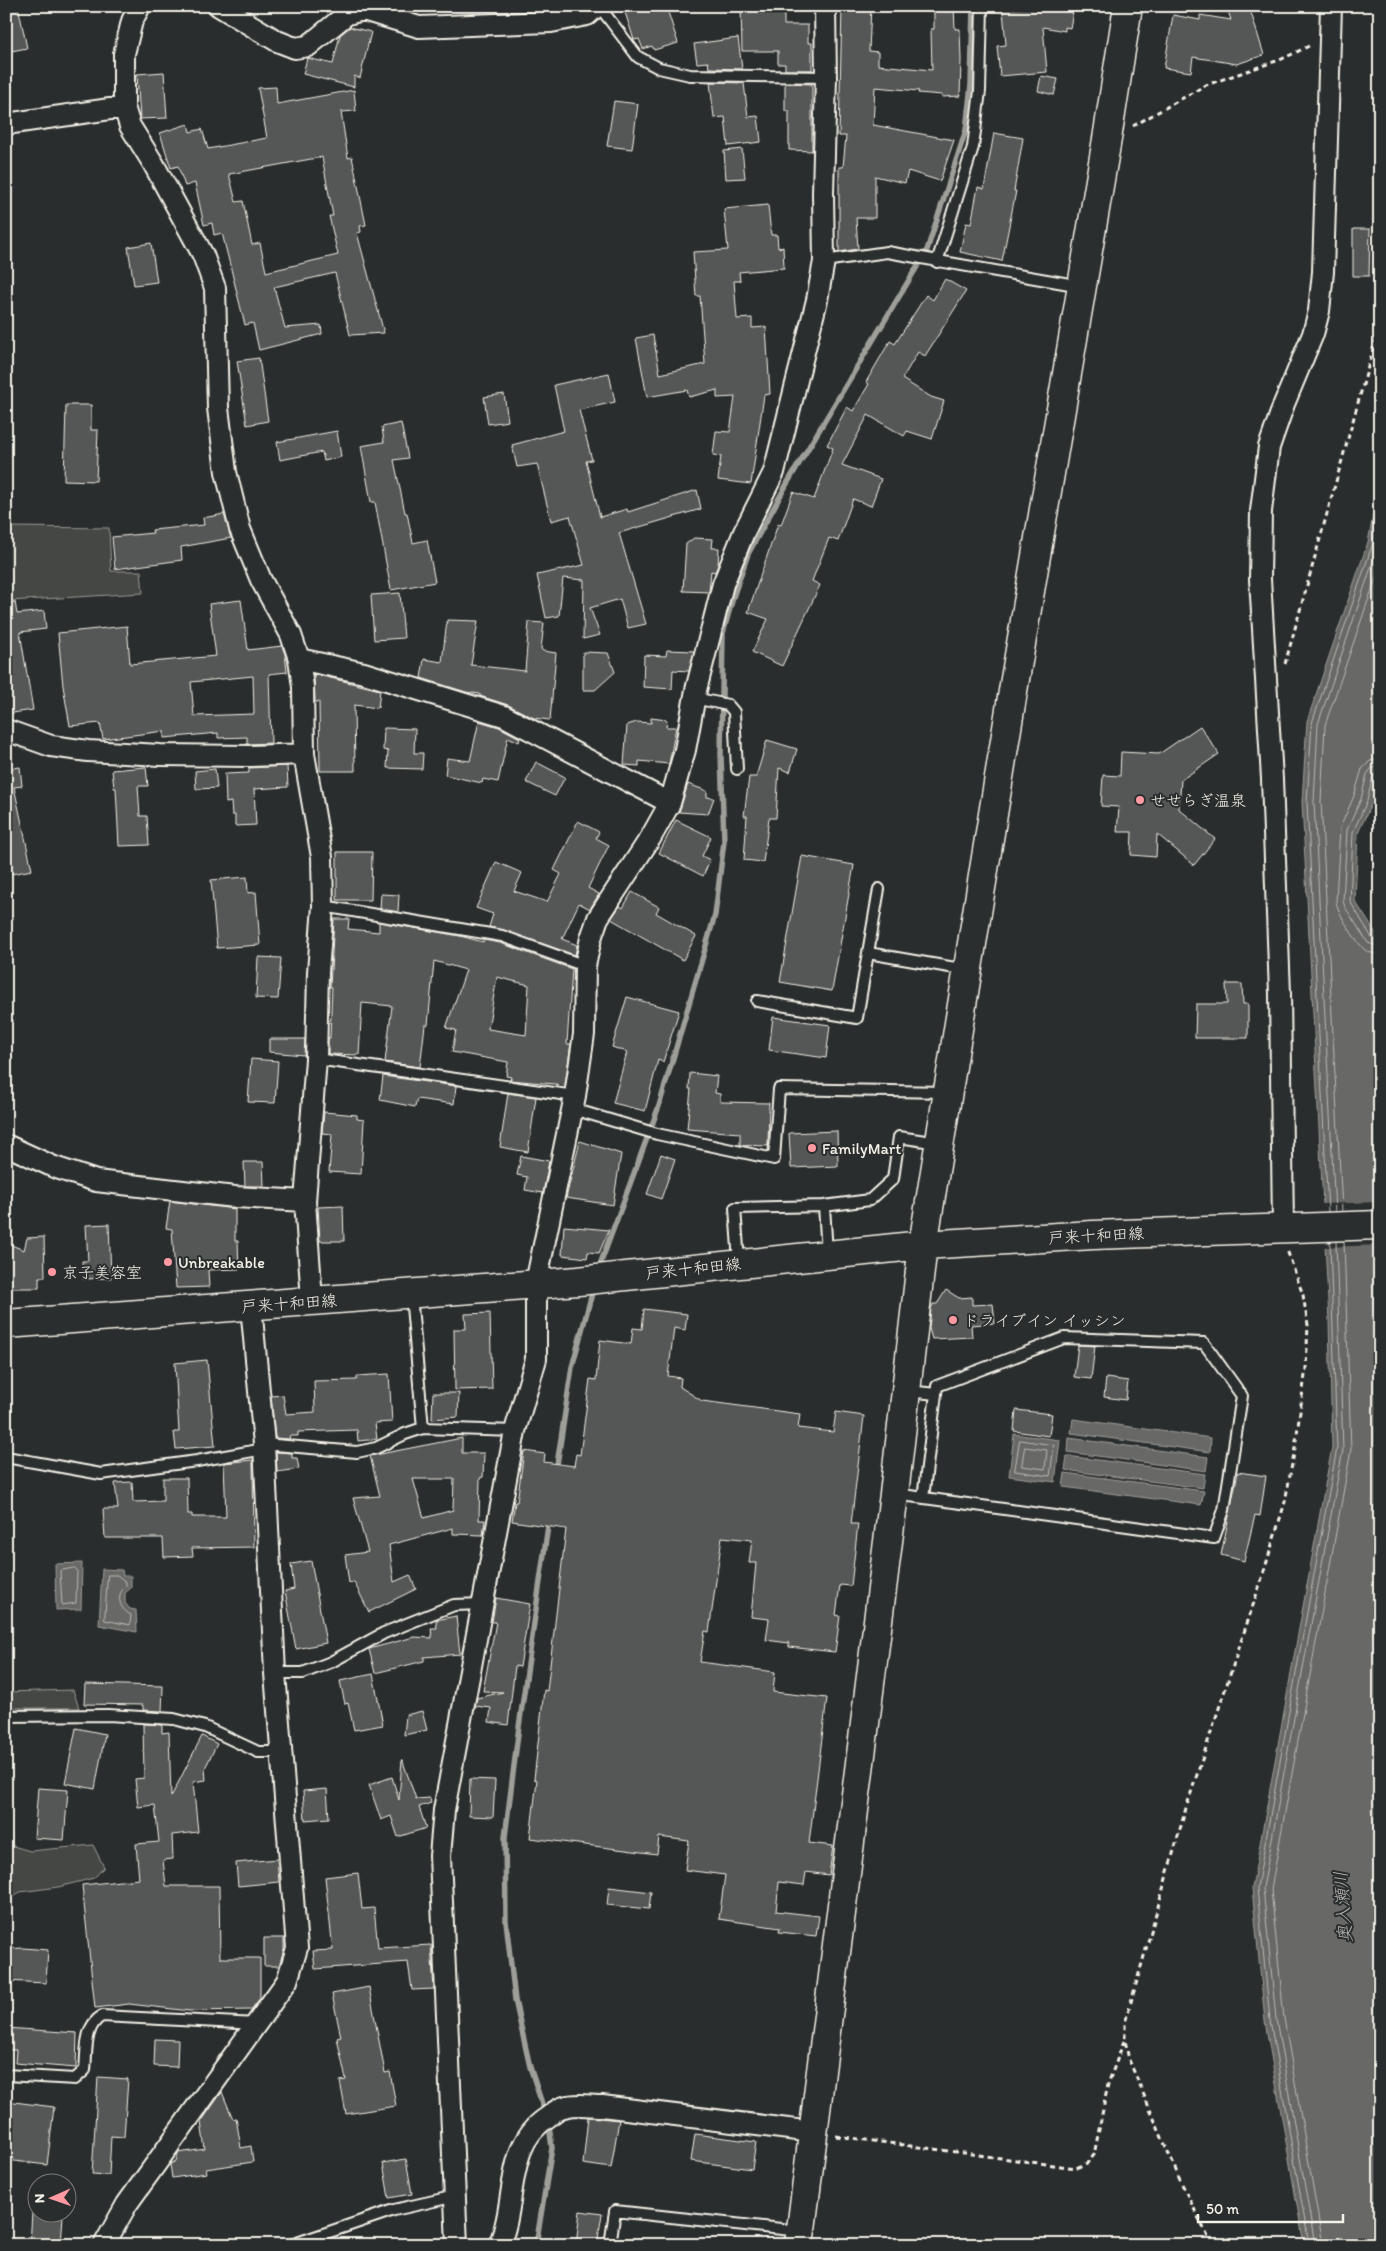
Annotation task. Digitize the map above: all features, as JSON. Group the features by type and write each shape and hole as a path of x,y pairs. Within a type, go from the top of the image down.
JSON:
{"street":[{"path":"140,6 132,21 124,54 124,107 130,126 153,163 204,255 215,288 218,408 226,472 240,529 261,580 291,636 299,659 303,687 304,754 322,857 323,906 318,972 316,1059 305,1201 312,1300"},
{"path":"219,6 277,41 296,48 308,46 347,14 363,10 419,27 551,22 587,15 598,6"},
{"path":"457,2245 440,1856 445,1801 515,1430 536,1359 536,1283 574,1103 584,1034 585,966 590,938 598,918 651,837 670,803 685,750 694,698 723,584 744,532 774,472 815,309 824,261 825,6"},
{"path":"800,2238 924,1245 1128,6"},
{"path":"1288,1227 1272,779 1260,579 1261,511 1268,447 1313,334 1319,311 1323,262 1331,6"},
{"path":"6,124 124,107"},
{"path":"299,659 364,673 504,716 670,803"},
{"path":"6,730 51,746 88,752 169,756 304,754"},
{"path":"6,1145 54,1166 96,1181 226,1196 305,1201"},
{"name":"戸来十和田線","path":"6,1324 610,1278 924,1245 1093,1235 1380,1225"},
{"path":"104,2245 127,2204 287,1981 297,1948 275,1673 264,1447 252,1306"},
{"path":"499,2245 508,2212 519,2154 526,2137 544,2119 563,2107 602,2106 813,2132"}],"lane":[{"path":"598,6 638,58 659,68 690,75 826,77"},
{"path":"932,261 973,147 980,91 982,6"},
{"path":"824,261 888,252 1082,286"},
{"path":"694,698 728,705 734,712 736,769"},
{"path":"757,1001 857,1018 879,889"},
{"path":"323,906 502,936 585,966"},
{"path":"868,953 968,970"},
{"path":"316,1059 574,1103 656,1134 774,1159 779,1089 948,1092"},
{"path":"740,1263 735,1208 824,1206 870,1200 893,1179 899,1137 940,1144"},
{"path":"824,1206 827,1255"},
{"path":"411,1294 423,1428"},
{"path":"894,1494 923,1498 1214,1538 1224,1510 1242,1396 1204,1343 1064,1338 938,1386 923,1498"},
{"path":"907,1391 936,1394"},
{"path":"6,1457 101,1474 197,1461 264,1447 357,1452 376,1448 405,1434 423,1428 515,1430"},
{"path":"275,1673 303,1673 331,1662 384,1633 454,1605 483,1604"},
{"path":"6,1716 108,1714 174,1719 205,1727 258,1752 281,1752"},
{"path":"6,2075 75,2079 85,2070 88,2033 94,2020 102,2016 257,2024"},
{"path":"291,2245 394,2210 456,2196"},
{"path":"610,2245 615,2212 800,2238"}],"path":[{"path":"1107,139 1206,85 1282,59 1330,36"},
{"path":"1284,668 1380,324"},
{"path":"1212,2245 1180,2180 1129,2060 1125,2040 1126,2023 1186,1808 1262,1578 1285,1502 1295,1448 1306,1368 1308,1325 1303,1295 1289,1259 1288,1227"},
{"path":"813,2132 1076,2168 1087,2164 1094,2155 1108,2084 1125,2040"}],"shaded area":[{"path":"7,527 109,528 111,571 141,571 143,593 9,601 6,581"},
{"path":"73,1690 79,1708 6,1708 6,1692"},
{"path":"6,1844 30,1851 93,1845 104,1867 94,1878 58,1887 20,1892 6,1901"}],"water":[{"name":"奥入瀬川","path":"1380,479 1380,768 1372,802 1358,833 1355,901 1377,935 1380,936 1380,2245 1304,2245 1265,2021 1252,1888 1332,1447 1329,1320 1302,802 1307,721 1368,542"},
{"path":"1073,1419 1211,1438 1210,1452 1071,1433"},
{"path":"1014,1434 1060,1440 1055,1482 1009,1476"},
{"path":"1069,1438 1208,1457 1206,1471 1068,1452"},
{"path":"1067,1456 1205,1474 1203,1488 1065,1470"},
{"path":"1065,1473 1204,1491 1201,1505 1063,1487"},
{"path":"82,1563 81,1609 56,1610 55,1564"},
{"path":"102,1569 122,1570 123,1576 131,1576 131,1588 125,1593 125,1603 130,1609 136,1610 137,1632 99,1625"}],"pier":[{"path":"1380,1202 1380,1245 1323,1247 1321,1204"}],"building":[{"path":"6,6 18,6 27,48 6,52"},
{"path":"623,6 666,6 678,43 654,50 652,46 643,49 639,39 634,40"},
{"path":"741,6 761,6 761,10 784,10 784,25 808,25 808,43 812,43 812,70 785,70 785,64 778,64 778,51 742,51"},
{"path":"842,6 871,6 869,51 878,52 878,65 932,70 931,29 934,29 934,6 954,6 955,29 960,29 961,60 960,96 942,97 942,95 918,93 919,91 875,87 873,125 954,140 940,181 908,171 905,183 875,176 875,218 856,218 858,249 839,252 839,167 843,167 846,136 839,136"},
{"path":"1074,6 1070,28 1065,27 1065,31 1043,27 1047,72 1000,76 997,46 1006,45 1003,10"},
{"path":"1249,6 1264,55 1237,64 1193,57 1191,72 1164,68 1173,15 1200,20 1200,15 1231,20 1228,11"},
{"path":"350,27 371,32 360,78 354,76 354,87 303,74 307,58 333,64 340,35"},
{"path":"738,38 742,69 709,68 708,62 697,63 694,44"},
{"path":"164,72 167,118 140,119 137,74"},
{"path":"1041,76 1058,79 1054,95 1038,91"},
{"path":"710,82 744,83 748,117 758,116 761,142 728,146 725,117 714,118"},
{"path":"785,83 812,84 812,151 789,150 789,111 785,111"},
{"path":"276,87 277,104 354,90 356,111 341,112 348,158 352,157 366,225 360,226 361,232 357,233 384,333 350,335 335,273 274,287 285,328 321,325 322,334 259,350 253,323 245,325 222,233 214,235 212,223 204,225 195,183 185,186 178,166 171,168 160,133 188,124 190,132 202,129 208,149 267,138 258,88","holes":["322,157 333,216 329,216 338,255 266,272 260,243 252,245 243,201 236,202 229,174"]},
{"path":"614,101 638,104 632,149 607,146"},
{"path":"994,133 1023,138 1014,191 1016,191 1002,261 960,252 966,223 971,224 978,187 984,189"},
{"path":"742,149 745,178 726,179 724,151"},
{"path":"768,205 771,235 777,235 778,248 783,247 784,268 739,272 740,281 734,281 737,319 752,318 752,328 766,327 770,394 764,395 751,484 718,480 721,456 713,455 716,431 730,432 735,397 717,398 717,390 689,397 687,390 647,397 636,338 653,335 660,374 705,364 700,296 696,296 693,252 728,250 724,209"},
{"path":"1353,229 1370,229 1369,276 1353,276"},
{"path":"151,243 157,282 134,285 128,247"},
{"path":"945,279 966,291 925,356 918,352 902,379 931,397 944,401 932,439 907,431 904,436 868,415 842,465 881,479 871,506 853,499 838,541 829,538 812,581 820,585 782,666 752,652 768,619 748,612 778,524 781,525 793,492 814,499 833,448 827,445 847,407 853,411 869,384 866,382 890,341 895,344 926,295 933,300"},
{"path":"259,358 268,421 247,425 237,361"},
{"path":"609,373 615,402 579,410 592,460 586,461 600,517 627,509 628,512 697,490 701,509 619,533 646,624 628,628 620,599 590,608 600,635 583,639 584,580 563,578 559,616 546,618 537,575 584,565 570,516 551,521 537,464 517,467 512,445 564,431 554,385"},
{"path":"504,394 508,421 488,424 484,397"},
{"path":"66,405 91,405 91,430 98,430 96,481 64,480"},
{"path":"401,423 408,458 394,460 405,513 407,513 413,543 427,540 435,582 391,590 375,502 371,502 361,446 384,442 382,427"},
{"path":"337,431 341,457 324,461 322,452 280,460 277,442"},
{"path":"224,514 231,538 181,547 182,560 115,569 112,537 153,533 152,530 204,525 203,518"},
{"path":"694,538 713,539 712,548 719,548 718,565 715,572 711,571 709,592 683,591 686,544"},
{"path":"400,593 404,638 374,640 371,595"},
{"path":"241,600 248,650 282,646 287,672 269,674 271,743 247,744 247,737 218,738 218,733 164,738 164,731 103,739 100,723 70,726 63,686 58,633 127,626 130,664 216,656 209,604","holes":["253,676 254,714 194,716 191,682"]},
{"path":"15,602 17,614 44,611 46,629 20,632 33,710 6,714 6,603"},
{"path":"447,620 478,621 471,665 525,671 529,622 544,623 541,649 556,653 550,720 534,718 508,705 480,696 480,694 466,692 421,678 424,659 442,662"},
{"path":"667,650 694,651 689,671 673,670 672,689 643,687 644,655 666,656"},
{"path":"583,652 608,653 615,672 595,690 583,690"},
{"path":"314,674 380,690 378,708 354,705 355,771 320,771 319,702 315,702"},
{"path":"651,718 667,720 666,727 676,727 669,764 639,761 639,766 624,765 627,725 637,722 651,723"},
{"path":"479,721 499,727 520,738 519,742 508,737 498,782 483,779 482,783 445,775 447,758 470,761"},
{"name":"せせらぎ温泉","path":"1200,726 1219,754 1181,780 1179,809 1215,839 1194,865 1157,834 1156,857 1131,855 1132,832 1117,832 1119,807 1101,806 1103,775 1120,776 1121,752 1159,754"},
{"path":"384,728 415,729 414,753 423,753 422,769 387,768 388,751 383,750"},
{"path":"767,740 797,749 790,772 779,768 776,818 769,818 763,862 744,860 747,816 744,816 749,777 756,777"},
{"path":"536,762 565,777 555,796 526,782"},
{"path":"287,766 288,787 254,789 256,825 235,826 235,815 232,815 231,802 226,803 225,774 249,773 249,768"},
{"path":"20,767 22,786 14,787 32,870 6,875 6,769"},
{"path":"146,767 148,786 138,786 140,816 147,816 149,845 119,846 116,788 114,788 112,770"},
{"path":"215,769 217,788 196,789 195,771"},
{"path":"688,784 707,791 707,797 714,798 708,814 679,812"},
{"path":"676,820 711,837 702,856 710,860 703,876 659,853"},
{"path":"578,821 599,832 596,838 609,845 588,888 599,894 590,909 579,903 562,939 577,945 575,955 504,930 489,927 493,914 476,908 496,862 522,873 514,891 547,902 561,874 554,870"},
{"path":"337,852 372,852 371,900 337,900"},
{"path":"802,856 854,865 832,991 780,982"},
{"path":"247,877 248,893 256,892 260,945 217,948 211,880"},
{"path":"632,892 659,907 656,913 696,936 683,960 611,919 620,906 623,908"},
{"path":"381,894 399,895 398,912 380,909"},
{"path":"334,919 349,919 348,929 379,932 379,922 460,936 483,942 484,940 500,943 572,969 567,1044 571,1044 565,1085 510,1080 511,1077 506,1076 508,1062 452,1052 456,1030 446,1028 466,970 434,961 428,1025 425,1025 420,1067 385,1062 392,1006 362,1003 359,1055 328,1054 332,987 330,987","holes":["497,977 529,985 526,1035 488,1029"]},
{"path":"258,957 281,958 278,999 256,998"},
{"path":"1226,984 1242,984 1243,1004 1248,1004 1248,1038 1195,1038 1196,1004 1227,1004"},
{"path":"627,997 679,1011 663,1062 658,1060 645,1111 613,1103 627,1052 612,1047"},
{"path":"773,1017 830,1025 826,1058 769,1050"},
{"path":"269,1039 305,1039 304,1055 269,1052"},
{"path":"251,1059 278,1061 275,1103 248,1102"},
{"path":"690,1073 717,1076 715,1093 720,1094 720,1102 769,1103 768,1146 740,1145 740,1133 687,1129 691,1089 689,1089"},
{"path":"383,1076 456,1086 454,1104 417,1099 415,1107 380,1100"},
{"path":"508,1093 536,1097 528,1152 500,1147"},
{"path":"324,1112 357,1115 357,1119 364,1120 361,1174 329,1172 332,1134 322,1133"},
{"path":"837,1131 838,1166 791,1168 789,1133"},
{"path":"580,1141 621,1154 613,1205 566,1198"},
{"path":"661,1154 675,1159 661,1199 647,1194"},
{"path":"521,1156 549,1161 543,1193 525,1190 527,1177 517,1175"},
{"path":"244,1162 263,1162 264,1186 245,1186"},
{"path":"170,1201 235,1209 235,1241 238,1241 239,1269 208,1270 209,1287 176,1288 172,1229 166,1228"},
{"path":"343,1206 344,1241 320,1241 318,1207"},
{"path":"109,1224 111,1278 83,1279 82,1261 88,1261 86,1225"},
{"path":"564,1226 609,1230 599,1253 588,1252 587,1258 562,1255"},
{"path":"44,1237 45,1277 39,1277 39,1288 6,1288 6,1243 24,1250 27,1238"},
{"path":"946,1290 959,1298 972,1297 972,1305 993,1304 995,1323 971,1325 972,1337 932,1339 929,1328 931,1309 933,1304 937,1304"},
{"path":"644,1309 687,1314 685,1330 674,1328 668,1376 681,1378 680,1387 702,1401 800,1414 798,1428 833,1432 836,1412 864,1416 851,1524 858,1524 851,1586 840,1585 836,1615 840,1616 835,1652 789,1647 789,1643 766,1640 769,1619 751,1617 756,1563 749,1563 752,1540 722,1537 709,1632 705,1631 700,1662 775,1672 773,1692 827,1698 809,1843 833,1846 829,1875 806,1872 804,1885 779,1882 776,1911 819,1916 816,1936 779,1932 780,1928 719,1919 725,1875 685,1870 689,1841 659,1837 657,1854 530,1838 537,1780 534,1779 544,1690 547,1691 566,1529 512,1521 515,1502 517,1502 524,1451 545,1454 544,1462 574,1466 576,1454 580,1455 590,1379 596,1380 600,1340 631,1344 633,1328 642,1329"},
{"path":"490,1313 492,1389 455,1390 454,1329 466,1329 465,1314"},
{"path":"1078,1345 1095,1346 1091,1379 1074,1377"},
{"path":"207,1360 215,1446 176,1449 174,1432 179,1432 175,1363"},
{"path":"389,1374 392,1422 375,1423 377,1439 358,1441 357,1430 298,1432 298,1436 289,1436 290,1439 275,1438 271,1396 283,1395 286,1414 315,1412 314,1381 357,1380 357,1376"},
{"path":"1106,1378 1128,1381 1126,1400 1104,1397"},
{"path":"433,1393 459,1393 458,1417 432,1419"},
{"path":"1016,1410 1052,1414 1049,1436 1014,1431"},
{"path":"462,1438 462,1453 484,1453 483,1477 480,1478 479,1520 485,1520 483,1535 453,1534 453,1528 389,1545 394,1582 410,1575 416,1589 369,1612 354,1582 349,1583 345,1555 368,1552 353,1498 380,1496 370,1456","holes":["413,1479 454,1479 453,1510 424,1518"]},
{"path":"276,1452 292,1453 292,1458 297,1458 299,1469 277,1472"},
{"path":"253,1460 254,1547 192,1548 193,1556 164,1557 163,1538 105,1538 103,1509 118,1509 115,1483 132,1482 133,1502 163,1501 163,1478 187,1478 188,1514 192,1514 192,1517 226,1517 224,1463"},
{"path":"1238,1472 1266,1476 1260,1516 1255,1515 1244,1561 1221,1555"},
{"path":"311,1561 326,1643 296,1649 285,1591 294,1589 291,1564"},
{"path":"496,1598 530,1604 520,1667 515,1666 508,1725 489,1722 491,1708 475,1706 477,1698 503,1692 483,1691 496,1622 492,1622"},
{"path":"456,1616 460,1654 424,1657 424,1661 375,1673 369,1649 414,1637 432,1638 431,1628 437,1628 436,1620"},
{"path":"373,1674 383,1725 354,1730 348,1703 345,1704 340,1681"},
{"path":"85,1684 163,1686 162,1711 143,1710 143,1705 84,1704"},
{"path":"422,1711 427,1730 404,1735 406,1715"},
{"path":"143,1724 162,1725 162,1733 169,1732 171,1797 202,1736 217,1744 205,1768 206,1780 193,1782 198,1832 172,1835 173,1859 163,1860 166,1886 219,1886 220,1958 260,1958 260,1998 251,2010 190,2011 129,2004 95,2008 82,1885 139,1879 136,1844 159,1842 155,1805 138,1807 135,1779 144,1778"},
{"path":"76,1728 105,1734 95,1789 65,1783"},
{"path":"402,1759 416,1799 430,1798 431,1803 419,1807 426,1828 398,1837 391,1816 381,1820 369,1785 392,1777 399,1800"},
{"path":"470,1779 495,1780 493,1817 469,1816"},
{"path":"38,1788 68,1790 64,1840 34,1838"},
{"path":"327,1789 329,1818 305,1820 303,1791"},
{"path":"277,1859 279,1882 238,1886 236,1863"},
{"path":"358,1873 362,1909 374,1908 378,1948 431,1945 434,1989 412,1990 408,1962 315,1969 313,1951 333,1950 325,1877"},
{"path":"609,1887 651,1892 649,1909 607,1905"},
{"path":"264,1938 284,1938 284,1949 279,1966 264,1966"},
{"path":"6,1949 48,1950 46,1983 6,1981"},
{"path":"369,1987 385,2073 390,2072 396,2106 346,2114 340,2081 346,2080 337,2038 341,2037 332,1994"},
{"path":"6,2028 77,2033 76,2068 15,2063 16,2050 6,2050"},
{"path":"155,2039 178,2040 177,2067 154,2066"},
{"path":"98,2077 128,2079 124,2137 111,2136 109,2175 92,2174"},
{"path":"222,2092 233,2119 236,2118 241,2148 251,2146 253,2162 206,2169 207,2173 172,2178 170,2164 176,2161 178,2153 205,2149 201,2122"},
{"path":"6,2101 54,2107 47,2165 6,2160"},
{"path":"588,2117 619,2120 611,2168 583,2164"},
{"path":"695,2134 756,2142 752,2169 691,2161"},
{"path":"406,2159 412,2194 389,2198 383,2163"},
{"path":"580,2211 602,2214 597,2245 576,2245"},
{"path":"31,2224 62,2224 61,2245 30,2245"}],"waterway":[{"path":"598,1270 659,1106 715,915 724,841 721,755 723,633 734,594 748,554 788,482 927,250 966,130 971,85 973,6"},
{"path":"556,1471 572,1367 594,1286"},
{"path":"536,2245 552,2148 549,2125 530,2067 515,2000 506,1921 505,1837 549,1519"}],"place":[{"name":"せせらぎ温泉","path":"1140,800"},
{"name":"FamilyMart","path":"812,1148"},
{"name":"Unbreakable","path":"168,1262"},
{"name":"京子美容室","path":"52,1272"},
{"name":"ドライブイン イッシン","path":"953,1320"}]}
